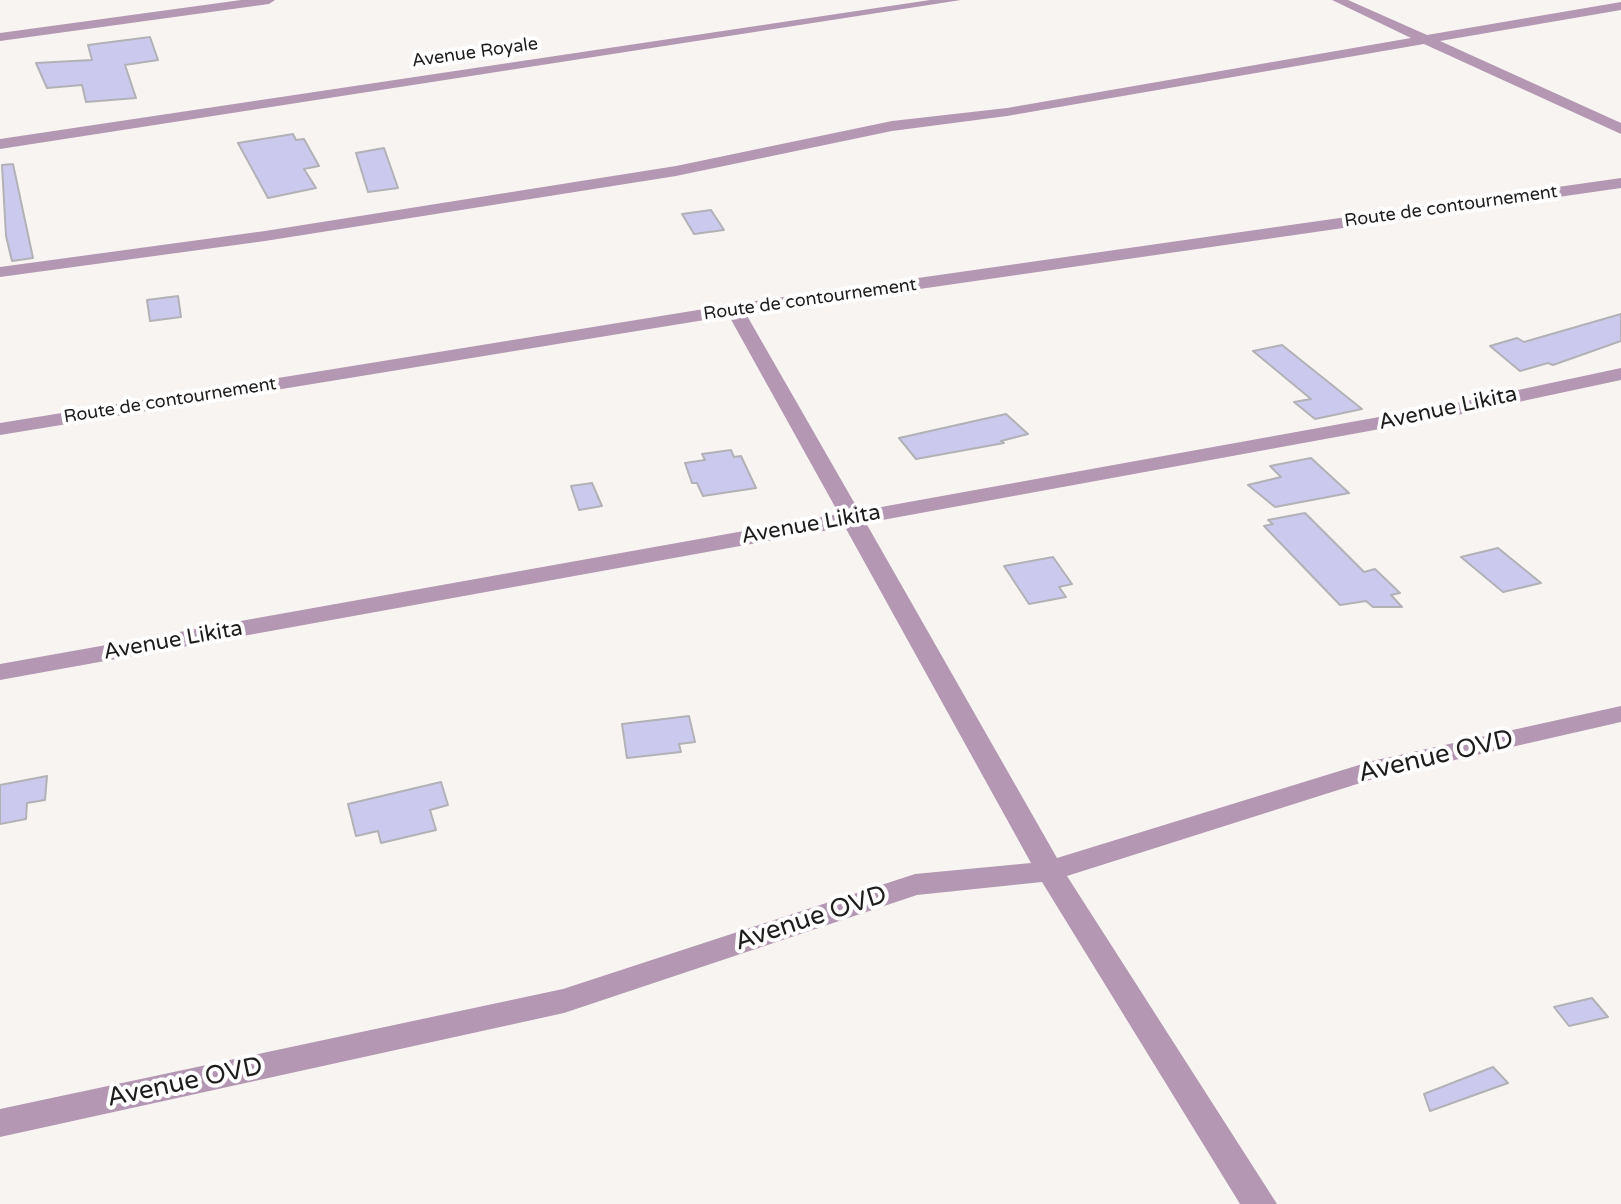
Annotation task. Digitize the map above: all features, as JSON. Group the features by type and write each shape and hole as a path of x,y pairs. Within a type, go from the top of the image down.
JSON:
{"street":[{"path":"135,0 144,17"},
{"path":"0,37 269,0"},
{"name":"Avenue Royale","path":"0,144 955,0"},
{"path":"1338,0 1621,129"},
{"path":"0,272 265,236 661,174 892,126 1007,112 1621,6"},
{"name":"Route de contournement","path":"0,429 735,310 1621,183"},
{"path":"735,310 1078,921 1259,1204"},
{"name":"Avenue Likita","path":"0,672 1447,411 1621,374"},
{"name":"Avenue OVD","path":"0,1123 564,1001 915,885 1050,871 1372,770 1621,714"}],"building":[{"path":"150,37 158,60 125,65 136,98 86,102 82,85 47,88 36,63 92,60 88,45"},
{"path":"293,134 296,140 304,139 319,166 304,169 316,188 268,198 238,143"},
{"path":"384,148 398,188 368,192 356,153"},
{"path":"13,164 33,258 12,261 6,236 2,165"},
{"path":"711,210 724,230 694,234 682,214"},
{"path":"178,296 181,317 150,321 147,300"},
{"path":"1621,314 1621,341 1553,365 1548,363 1520,371 1490,346 1517,338 1524,342"},
{"path":"1282,345 1362,409 1315,419 1294,402 1311,399 1253,351"},
{"path":"1006,414 1028,434 1001,441 1004,443 916,459 899,438"},
{"path":"731,450 734,457 741,456 756,488 703,496 697,483 692,483 685,463 705,460 702,454"},
{"path":"1311,458 1349,493 1275,507 1248,485 1281,477 1270,466"},
{"path":"592,483 602,506 579,510 571,486"},
{"path":"1305,513 1364,572 1375,569 1400,593 1391,595 1402,607 1373,607 1366,601 1340,605 1264,526 1273,524 1268,520"},
{"path":"1498,548 1541,583 1503,592 1461,557"},
{"path":"1053,557 1072,584 1059,587 1066,597 1029,604 1004,566"},
{"path":"689,716 695,742 679,744 681,752 627,758 622,724"},
{"path":"47,776 45,800 27,803 26,819 0,824 0,785"},
{"path":"441,782 448,805 430,810 436,830 381,843 378,831 356,836 348,804"},
{"path":"1592,998 1608,1017 1569,1026 1554,1007"},
{"path":"1493,1067 1508,1083 1430,1111 1424,1094"}]}
